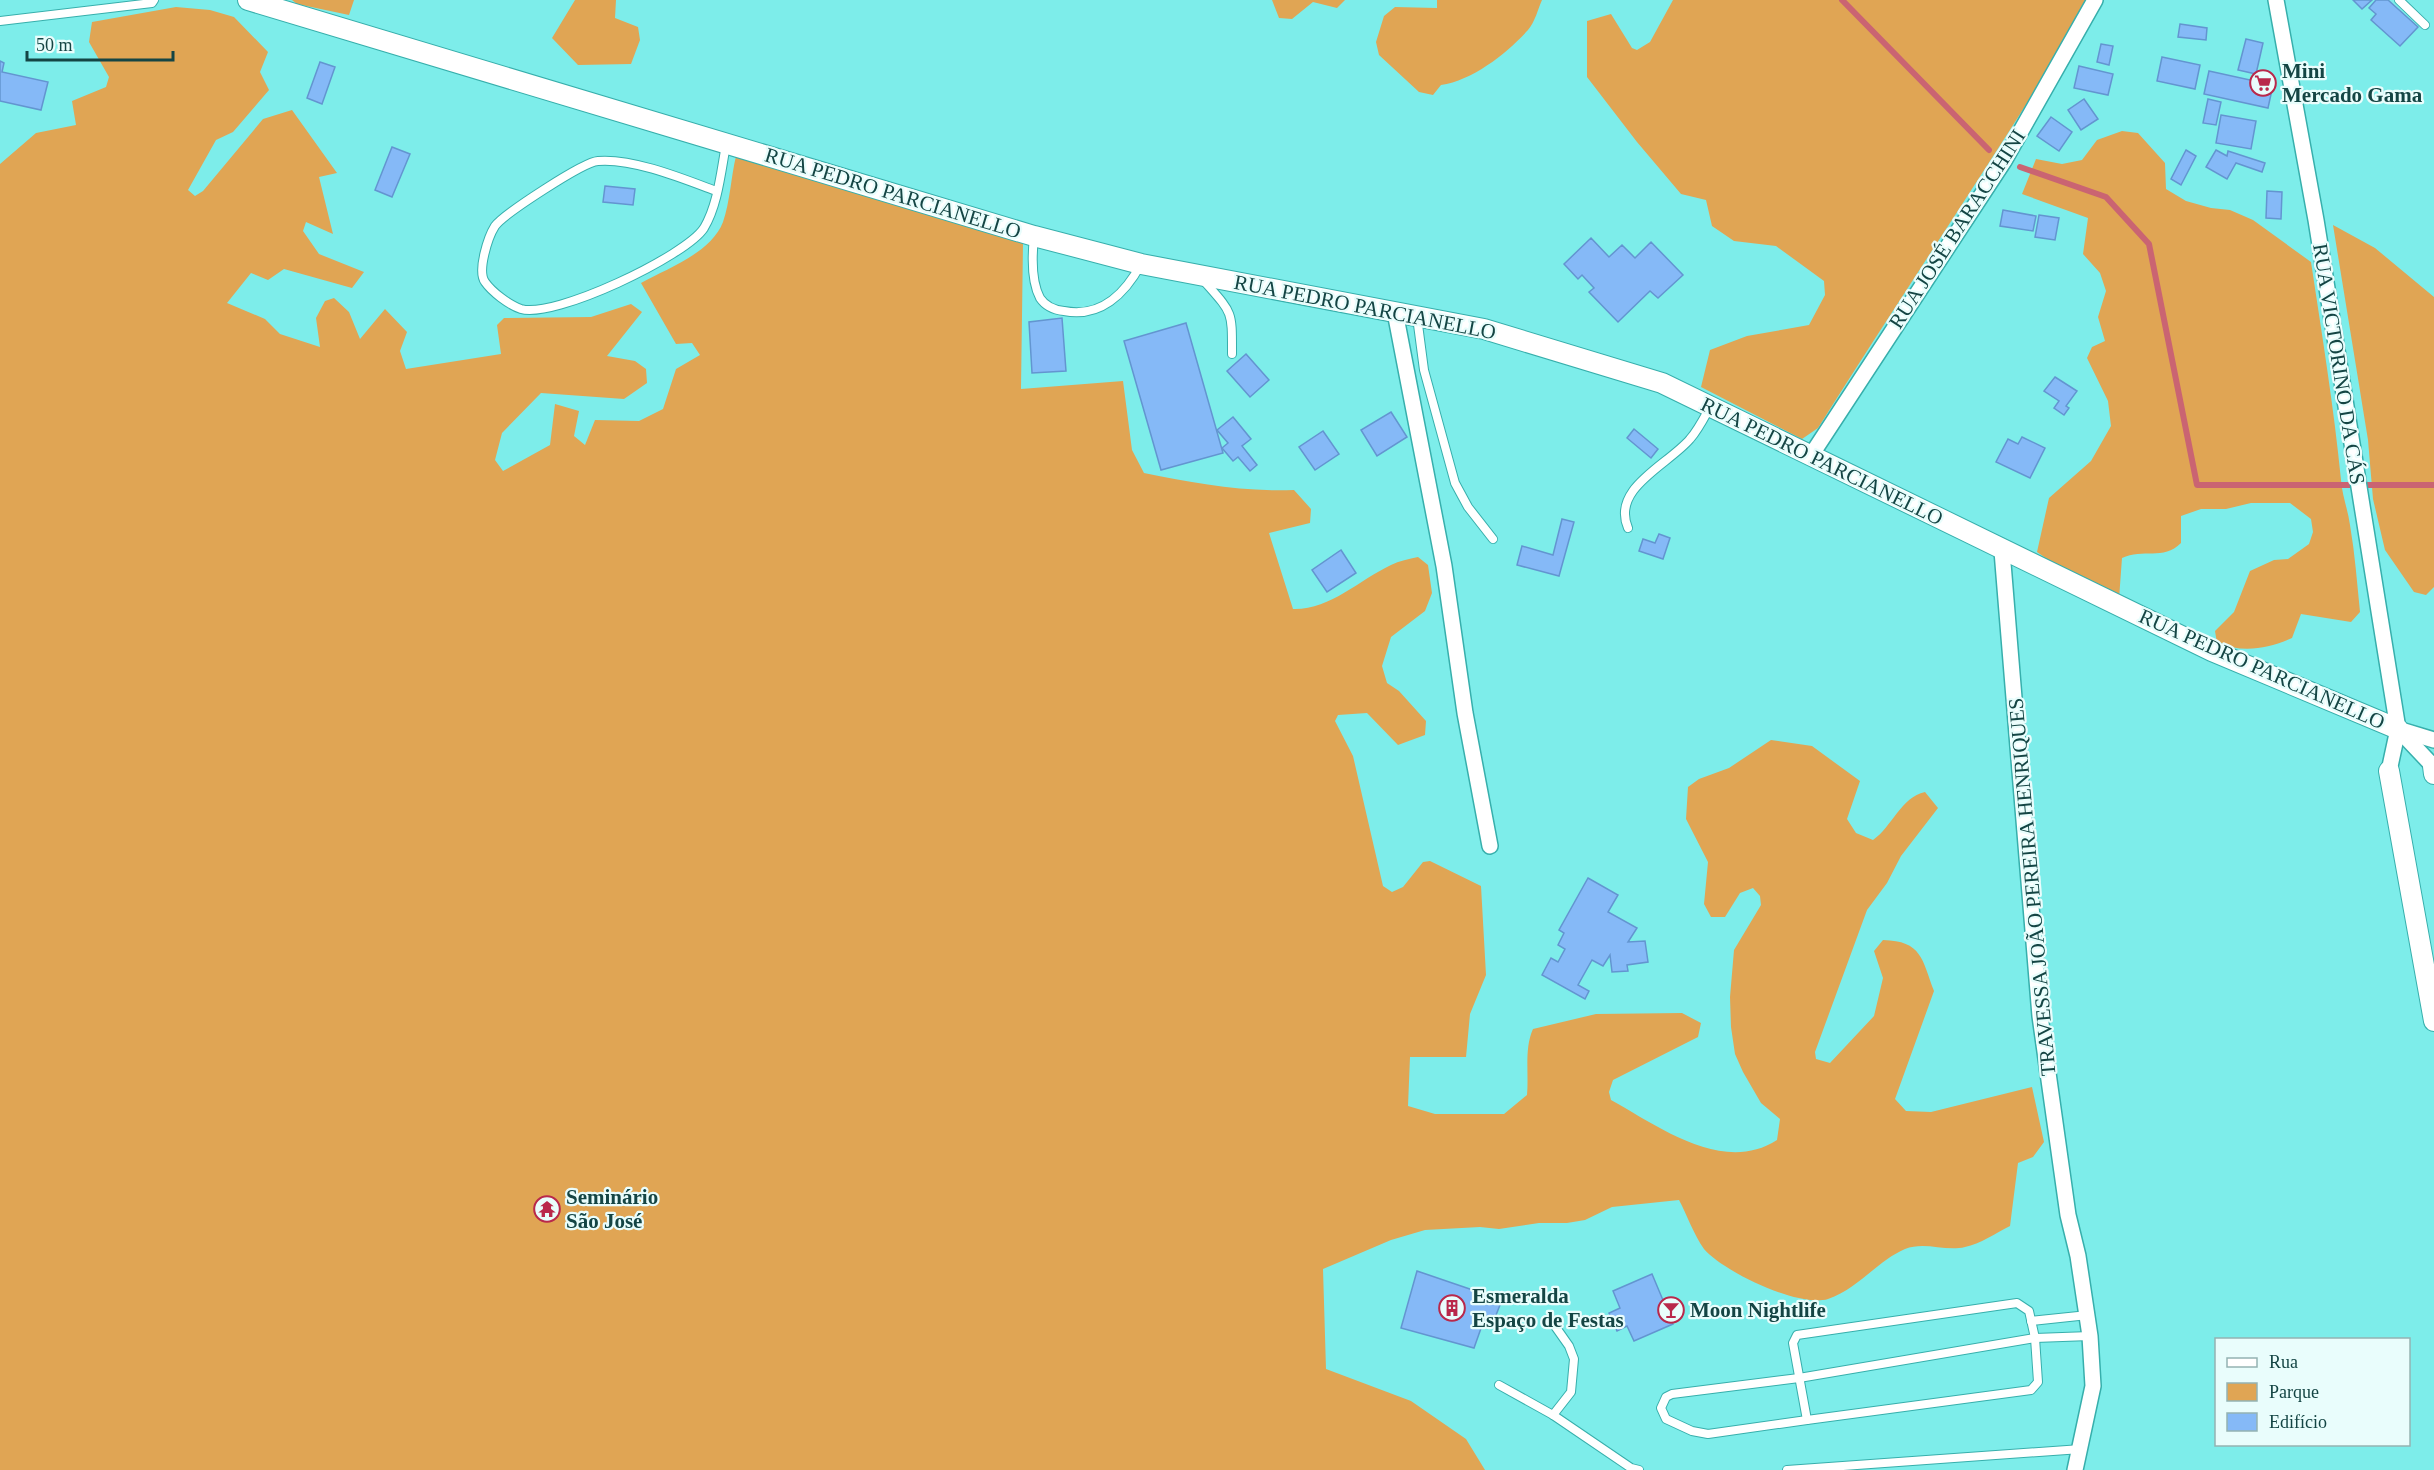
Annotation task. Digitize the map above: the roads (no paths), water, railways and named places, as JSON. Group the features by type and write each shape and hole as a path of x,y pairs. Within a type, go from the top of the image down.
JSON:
{"street":[{"name":"RUA PEDRO PARCIANELLO","path":"248,0 1034,236 1141,264 1484,329 1662,383 1812,454 2002,551 2212,651 2398,729 2434,740"},
{"name":"RUA JOSÉ BARACCHINI","path":"1812,454 2004,161 2095,0"},
{"name":"RUA VICTORINO DA CÁS","path":"2276,0 2316,220 2398,729 2389,771 2431,988 2434,1021"},
{"path":"1395,312 1444,566 1466,713 1490,846"},
{"name":"TRAVESSA JOÃO PEREIRA HENRIQUES","path":"2002,551 2040,1016 2068,1215 2090,1336 2093,1386 2075,1470"},
{"path":"2398,729 2433,770"}],"lane":[{"path":"0,21 152,3 154,0"},
{"path":"2399,0 2425,25"},
{"path":"716,191 625,162 596,161 564,176 495,225 481,266 484,281 507,301 522,309 540,309 589,297 682,249 704,229 716,191 727,142"},
{"path":"1034,236 1032,255 1036,281 1041,298 1052,309 1078,314 1096,310 1116,298 1134,278 1141,264"},
{"path":"1199,275 1229,310 1232,321 1232,354"},
{"path":"1417,315 1424,370 1455,483 1468,507 1493,539"},
{"path":"1628,528 1623,518 1624,504 1646,477 1671,458 1691,438 1711,406"},
{"path":"1806,1420 1799,1378 1793,1342 1797,1335 2017,1303 2029,1311 2035,1338 2038,1382 2031,1390 1708,1434 1692,1431 1666,1419 1661,1408 1662,1402 1672,1394 1799,1378 2035,1338 2090,1336"},
{"path":"2031,1321 2088,1315"},
{"path":"1550,1319 1569,1346 1574,1359 1571,1392 1552,1415"},
{"path":"1499,1385 1552,1415 1639,1470"},
{"path":"1787,1470 2081,1449"}],"waterway":[{"path":"1842,0 1989,150"},
{"path":"2020,167 2106,197 2149,244 2197,485 2434,485"}],"place":[{"name":"Mini Mercado Gama","path":"2263,83"},
{"name":"Seminário São José","path":"547,1209"},
{"name":"Esmeralda Espaço de Festas","path":"1452,1308"},
{"name":"Moon Nightlife","path":"1671,1310"}]}
